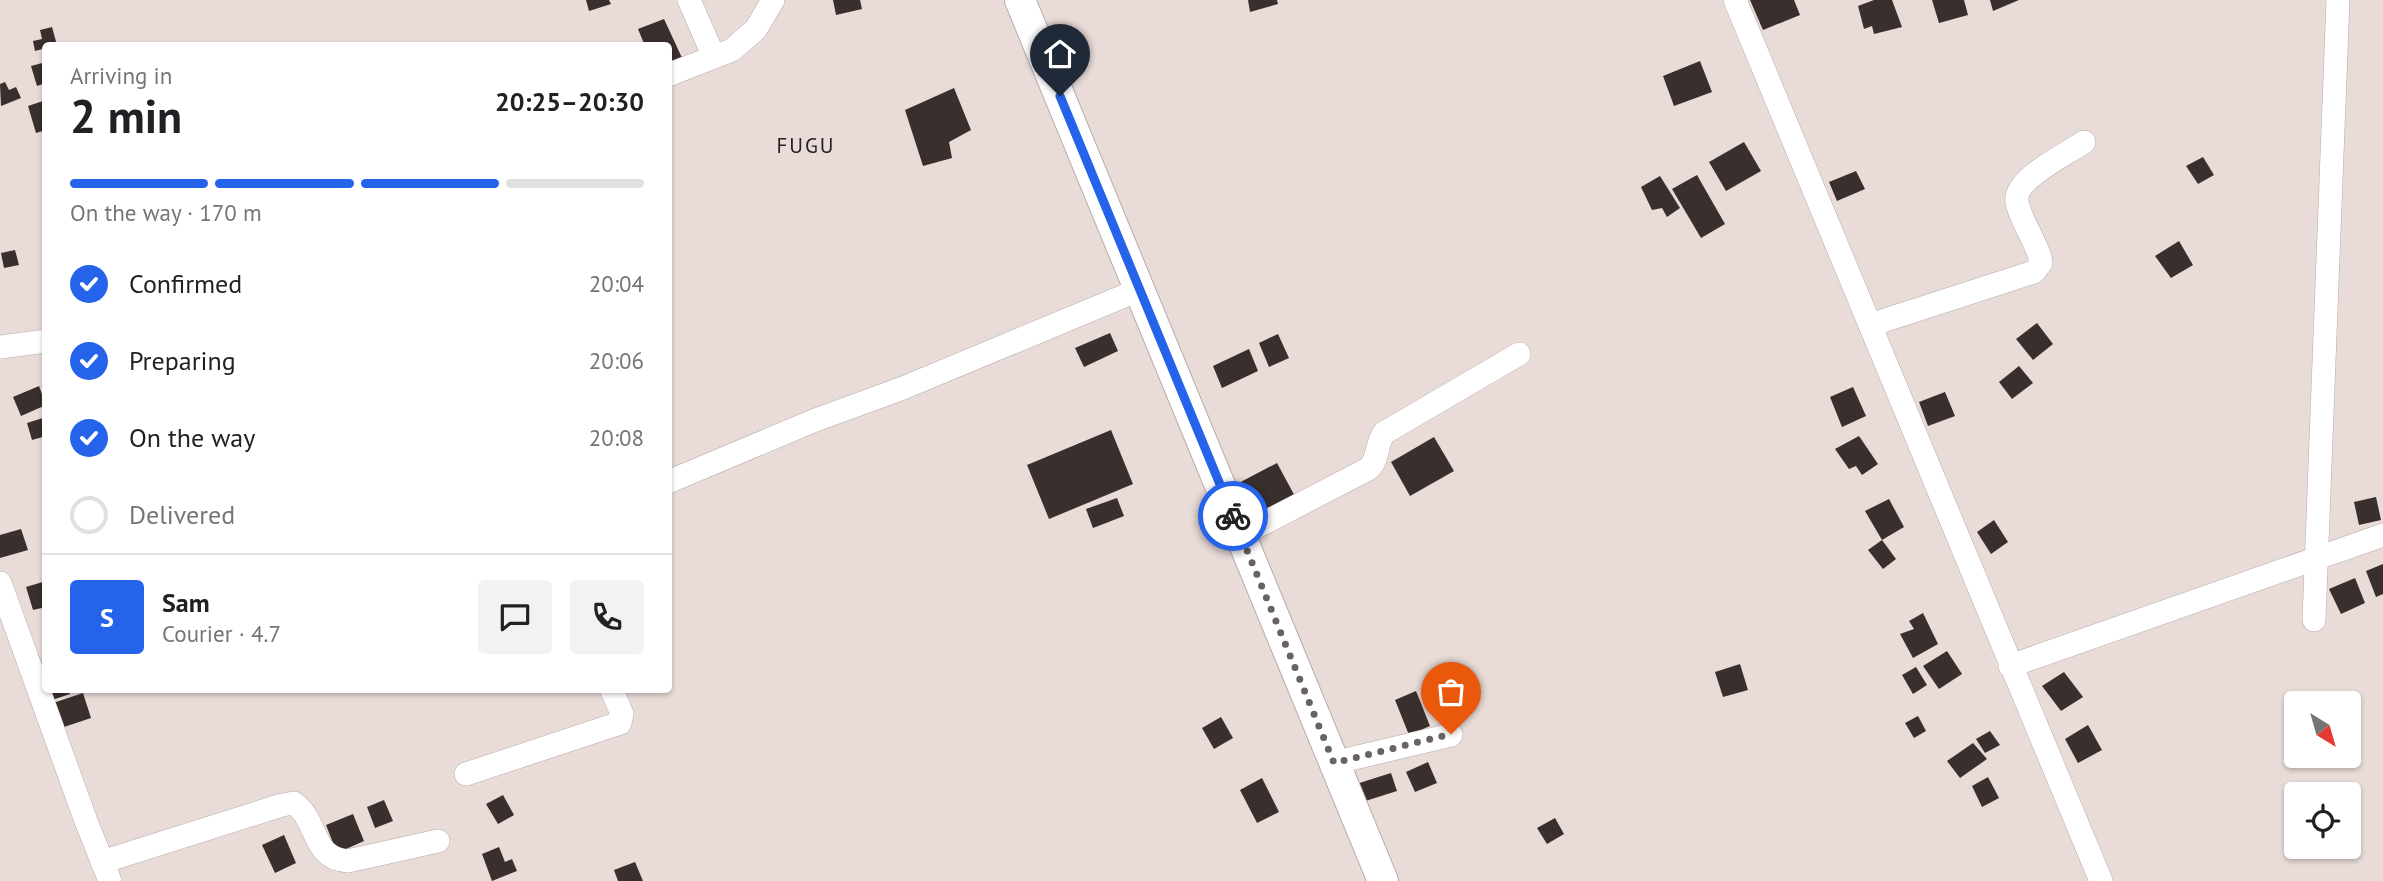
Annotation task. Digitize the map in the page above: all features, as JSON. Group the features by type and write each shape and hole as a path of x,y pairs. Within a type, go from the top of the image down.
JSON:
{"main road":[{"path":"1020,0 1383,881"}],"street":[{"path":"688,0 715,57"},
{"path":"672,73 732,50 746,40 774,0"},
{"path":"1735,0 2101,881"},
{"path":"2314,620 2338,0"},
{"path":"1870,324 2034,272 2041,263 2040,257 2017,203 2017,192 2024,181 2084,142"},
{"path":"672,480 1141,289"},
{"path":"0,347 42,342"},
{"path":"1241,536 1368,469 1377,459 1378,443 1384,433 1519,354"},
{"path":"2010,666 2383,535"},
{"path":"0,583 106,871 282,804 294,803 305,814 322,849 336,860 348,860 438,841"},
{"path":"466,774 620,723 622,714 613,693"},
{"path":"1334,763 1451,734"}],"building":[{"path":"586,0 609,0 611,4 589,11"},
{"path":"833,0 860,0 862,9 836,15"},
{"path":"1248,0 1277,0 1278,4 1250,12"},
{"path":"1750,0 1794,0 1800,15 1763,30"},
{"path":"1874,0 1892,0 1902,27 1874,34 1872,26 1864,29 1858,6"},
{"path":"1932,0 1964,0 1968,15 1939,23"},
{"path":"1990,0 2019,0 1993,11"},
{"path":"664,19 683,60 672,64 672,42 643,42 638,29"},
{"path":"52,27 56,42 42,42 42,49 35,51 33,41 42,39 40,30"},
{"path":"1700,61 1712,92 1674,106 1663,76"},
{"path":"42,63 42,84 37,86 31,66"},
{"path":"5,82 9,90 16,87 21,98 1,106 0,84"},
{"path":"954,88 971,130 949,142 952,158 923,166 905,110"},
{"path":"42,101 42,131 36,133 28,106"},
{"path":"1744,142 1761,171 1726,191 1709,162"},
{"path":"2203,157 2214,175 2198,184 2186,166"},
{"path":"1856,171 1865,189 1837,201 1829,182"},
{"path":"1697,175 1725,224 1701,238 1672,189"},
{"path":"1660,176 1680,208 1667,217 1662,208 1652,210 1641,187"},
{"path":"2179,241 2193,265 2171,278 2155,256"},
{"path":"15,250 19,265 4,268 1,253"},
{"path":"2037,323 2053,344 2033,360 2016,339"},
{"path":"1110,333 1118,351 1084,367 1075,348"},
{"path":"1278,334 1289,358 1269,367 1259,343"},
{"path":"1249,349 1258,371 1222,388 1213,366"},
{"path":"2019,366 2033,383 2012,399 1999,382"},
{"path":"39,386 42,407 21,416 13,397"},
{"path":"1853,387 1866,416 1842,427 1830,397"},
{"path":"1945,392 1955,416 1928,426 1919,402"},
{"path":"42,418 42,437 32,440 27,423"},
{"path":"1111,430 1133,484 1049,519 1027,465"},
{"path":"1859,436 1878,464 1862,475 1856,466 1849,469 1835,449"},
{"path":"1434,437 1454,471 1410,496 1391,462"},
{"path":"1277,463 1297,500 1254,522 1235,485"},
{"path":"2376,497 2381,520 2359,525 2354,502"},
{"path":"1117,498 1124,516 1093,528 1086,509"},
{"path":"1889,499 1904,527 1882,540 1865,511"},
{"path":"1994,520 2008,542 1991,554 1977,532"},
{"path":"21,529 28,550 0,558 0,535"},
{"path":"1882,540 1896,559 1883,569 1868,550"},
{"path":"2383,564 2383,594 2376,597 2366,571"},
{"path":"2355,578 2365,603 2341,614 2329,589"},
{"path":"42,582 42,608 33,610 26,587"},
{"path":"1923,613 1938,644 1913,658 1900,634 1914,629 1909,621"},
{"path":"1947,651 1962,674 1939,689 1923,666"},
{"path":"1740,664 1748,690 1723,697 1715,672"},
{"path":"42,665 42,691 34,668"},
{"path":"1916,667 1927,685 1913,694 1902,675"},
{"path":"2064,672 2083,697 2061,711 2042,686"},
{"path":"1416,691 1430,726 1409,735 1395,700"},
{"path":"43,693 70,694 46,702"},
{"path":"83,693 91,718 61,728 53,703"},
{"path":"1918,716 1926,731 1914,738 1905,723"},
{"path":"1221,717 1233,738 1214,749 1202,728"},
{"path":"2088,725 2102,750 2078,763 2065,739"},
{"path":"1990,731 2000,745 1985,753 1976,739"},
{"path":"1973,743 1987,759 1960,778 1947,761"},
{"path":"1428,762 1437,783 1415,792 1406,772"},
{"path":"1391,773 1397,791 1359,803 1353,785"},
{"path":"1988,777 1999,798 1982,807 1972,786"},
{"path":"1262,778 1279,812 1257,823 1240,790"},
{"path":"503,795 514,815 498,824 486,804"},
{"path":"384,800 393,821 375,828 367,807"},
{"path":"353,814 364,841 337,853 326,825"},
{"path":"1555,818 1564,834 1547,844 1537,828"},
{"path":"284,835 296,863 275,873 262,845"},
{"path":"499,847 505,862 512,859 517,871 492,881 482,854"},
{"path":"635,862 643,881 618,881 614,870"}],"way so far":[{"path":"1233,516 1334,763 1451,734"}],"district":[{"name":"FUGU","path":"806,145"}],"route":[{"path":"1060,96 1233,516"}]}
